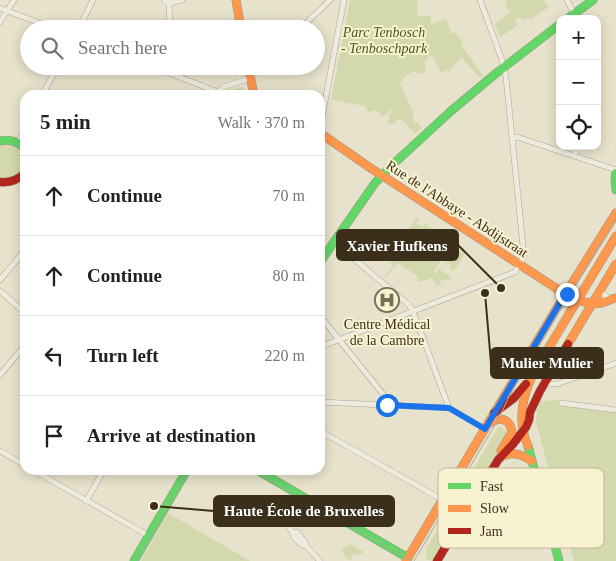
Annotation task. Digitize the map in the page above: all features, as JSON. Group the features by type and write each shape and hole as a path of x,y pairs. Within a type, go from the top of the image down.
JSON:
{"main road":[{"path":"236,0 239,20"},
{"path":"574,14 593,0"},
{"path":"325,255 375,183 389,168 503,66 556,27"},
{"path":"250,75 253,90"},
{"name":"Rue de l'Abbaye - Abdijstraat","path":"325,136 567,294 593,303"},
{"path":"0,141 11,140 18,143"},
{"path":"616,172 616,190"},
{"path":"0,182 15,181 20,177"},
{"path":"462,468 616,213"},
{"path":"524,430 532,387 616,236"},
{"path":"494,414 514,398 530,380 616,244"},
{"path":"493,468 524,430 529,420 530,412 545,381 616,264"},
{"path":"593,303 600,303 614,298"},
{"path":"530,380 525,394 522,420 534,468"},
{"path":"486,428 495,420 501,418 506,420 512,429 498,460"},
{"path":"498,460 510,452 523,455 532,461"},
{"path":"134,561 184,475"},
{"path":"265,475 407,559 438,508"},
{"path":"437,561 445,548"},
{"path":"555,548 559,561"}],"street":[{"path":"0,22 14,0"},
{"path":"83,20 93,0"},
{"path":"169,20 166,1 182,0"},
{"path":"309,20 330,0"},
{"path":"325,101 344,0"},
{"path":"325,345 515,272 524,256 506,77 499,50 480,0"},
{"path":"567,0 574,14"},
{"path":"0,8 30,20"},
{"path":"45,90 53,75"},
{"path":"174,75 209,90"},
{"path":"220,90 222,87 251,78 252,75"},
{"path":"512,138 517,137 616,172"},
{"path":"18,143 20,139"},
{"path":"574,156 576,150"},
{"path":"334,242 409,305 413,311 449,408"},
{"path":"0,280 20,256"},
{"path":"0,291 20,309"},
{"path":"600,291 607,297 614,298"},
{"path":"325,322 386,398 387,405"},
{"path":"0,375 20,351"},
{"path":"545,381 550,384 557,384 616,363"},
{"path":"325,402 449,408 486,428"},
{"path":"561,403 616,410"},
{"path":"325,434 438,497"},
{"path":"0,451 20,462"},
{"path":"42,475 149,536"},
{"path":"86,501 101,475"},
{"path":"287,526 302,545 307,547 320,561"}],"green space":[{"name":"Parc Tenbosch - Tenboschpark","path":"350,0 417,0 417,16 431,16 431,24 446,19 450,32 452,34 455,32 463,43 461,45 483,75 480,78 462,58 451,68 450,73 446,70 441,73 431,55 425,61 426,70 423,74 414,71 402,79 400,83 413,112 414,124 417,122 422,128 415,134 400,118 391,125 387,121 390,118 388,115 393,111 392,109 383,117 376,110 368,112 365,106 331,100"},
{"path":"504,0 544,0 549,7 530,20 528,17 523,21 520,17 515,21 518,25 500,37 495,24 510,12"},
{"path":"243,87 243,90 230,90"},
{"path":"7,143 16,146 20,150 20,172 16,176 9,178 0,177 0,145"},
{"path":"416,218 419,220 416,224 423,226 425,224 453,243 434,270 435,273 438,272 437,268 450,276 451,279 440,281 441,284 436,286 433,278 419,282 416,275 398,263 384,277 393,266 390,263 393,260 390,256"},
{"path":"455,247 465,253 454,271 449,268 451,265 447,263 444,265"},
{"path":"541,400 543,402 553,400 560,401 560,405 616,413 616,561 574,561 570,548 604,548 604,468 549,468 536,422 537,410"},
{"path":"499,426 505,430 508,436 489,468 474,468"},
{"path":"168,513 250,561 141,561"},
{"path":"438,529 438,548 443,548 435,561 427,560 427,547"},
{"path":"350,544 364,552 360,555 352,555 350,561 341,551"}],"tram line":[{"path":"469,468 499,418 515,384 616,218"},
{"path":"136,561 186,475"},
{"path":"263,475 412,561"},
{"path":"414,561 438,521"}],"traffic: fast":[{"path":"572,15 593,0"},
{"path":"325,255 375,183 389,168 451,111 556,27"},
{"path":"0,141 14,141 20,144"},
{"path":"616,173 616,190"},
{"path":"528,446 534,468"},
{"path":"134,561 184,475"},
{"path":"266,475 408,558"},
{"path":"555,548 559,561"}],"traffic: slow":[{"path":"236,0 239,20"},
{"path":"250,75 253,90"},
{"path":"325,136 562,292 581,301 596,304 616,298"},
{"path":"461,468 616,213"},
{"path":"528,446 523,428 522,410 529,383 616,236"},
{"path":"568,344 616,264"},
{"path":"490,423 501,419 507,422 511,428 512,432 501,451"},
{"path":"503,456 518,454 532,461"},
{"path":"406,561 438,507"}],"traffic: jam":[{"path":"0,182 20,178"},
{"path":"493,468 526,427 530,412 540,391 568,344"},
{"path":"494,413 514,398 526,384"},
{"path":"437,561 445,548"}],"place":[{"name":"Xavier Hufkens","path":"501,288"},
{"name":"Mulier Mulier","path":"485,293"},
{"name":"Centre Médical de la Cambre","path":"387,300"},
{"name":"Haute École de Bruxelles","path":"154,506"}],"route":[{"path":"387,405 449,408 485,429 567,294"}]}
